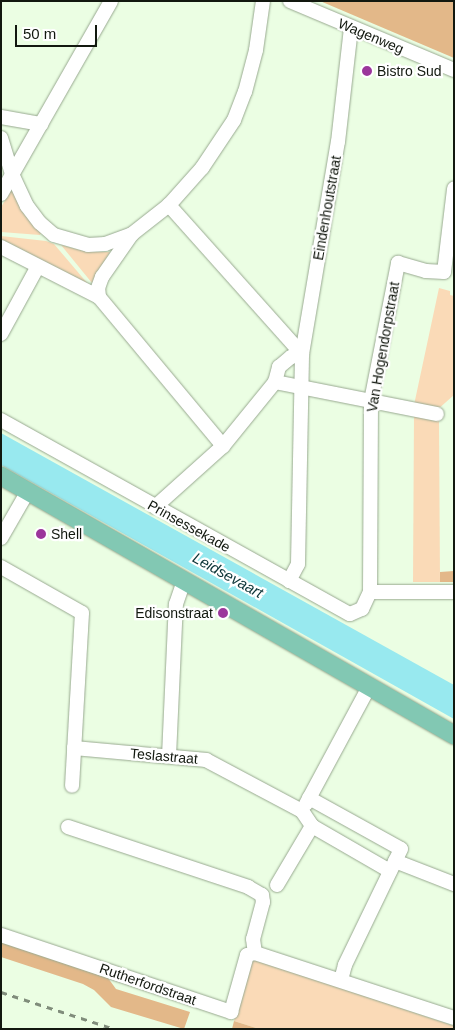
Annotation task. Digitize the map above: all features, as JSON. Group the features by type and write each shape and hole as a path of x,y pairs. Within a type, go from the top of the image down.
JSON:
{"main road":[{"path":"1,476 454,735"}],"street":[{"path":"1,194 111,1"},
{"path":"99,297 98,288 102,277 132,234 169,204 202,168 234,120 245,92 256,50 263,1"},
{"name":"Wagenweg","path":"290,1 454,70"},
{"name":"Eindenhoutstraat","path":"289,581 298,564 302,354 338,142 351,28"},
{"path":"1,117 41,124"},
{"path":"1,138 12,174 27,206 40,223 54,235 88,244 105,244 132,234"},
{"name":"Van Hogendorpstraat","path":"370,592 371,401 398,263 426,271 444,272 454,189"},
{"path":"155,507 223,446 275,382 280,367 291,357 302,354 169,204"},
{"path":"1,247 99,297 223,446"},
{"path":"1,334 38,266"},
{"path":"275,382 437,414"},
{"name":"Prinsessekade","path":"1,420 350,614 362,609 370,592"},
{"path":"1,538 28,491"},
{"path":"1,567 82,612 72,786"},
{"path":"170,756 176,604 184,581"},
{"path":"370,592 454,592"},
{"path":"369,687 302,811 312,826 392,866 454,884"},
{"name":"Teslastraat","path":"74,748 206,760 302,811"},
{"path":"309,798 401,849 345,965 341,980"},
{"path":"278,885 312,826"},
{"path":"68,827 248,887 262,895 263,902 253,939 255,953 454,1018"},
{"name":"Rutherfordstraat","path":"1,935 231,1012 247,955 255,953"}],"shaded area":[{"path":"320,1 454,1 454,58 381,27"},
{"path":"11,191 13,191 25,215 41,233 40,235 1,232 1,207"},
{"path":"1,236 46,241 54,244 88,284 1,239"},
{"path":"61,245 88,252 110,252 92,283"},
{"path":"439,288 450,291 450,295 454,296 454,395 437,410 414,405"},
{"path":"414,414 439,420 440,582 413,582"},
{"path":"454,571 454,582 440,582 440,572"},
{"path":"1,942 108,978 116,989 190,1012 184,1029 111,1007 94,990 83,984 1,957"},
{"path":"253,958 454,1026 454,1029 259,1029 234,1021"},
{"path":"234,1021 259,1029 232,1029"}],"water":[{"name":"Leidsevaart","path":"1,433 454,685 454,719 1,465"}],"railway":[{"path":"1,992 115,1029"}],"place":[{"name":"Bistro Sud","path":"367,71"},
{"name":"Shell","path":"41,534"},
{"name":"Edisonstraat","path":"223,613"}]}
